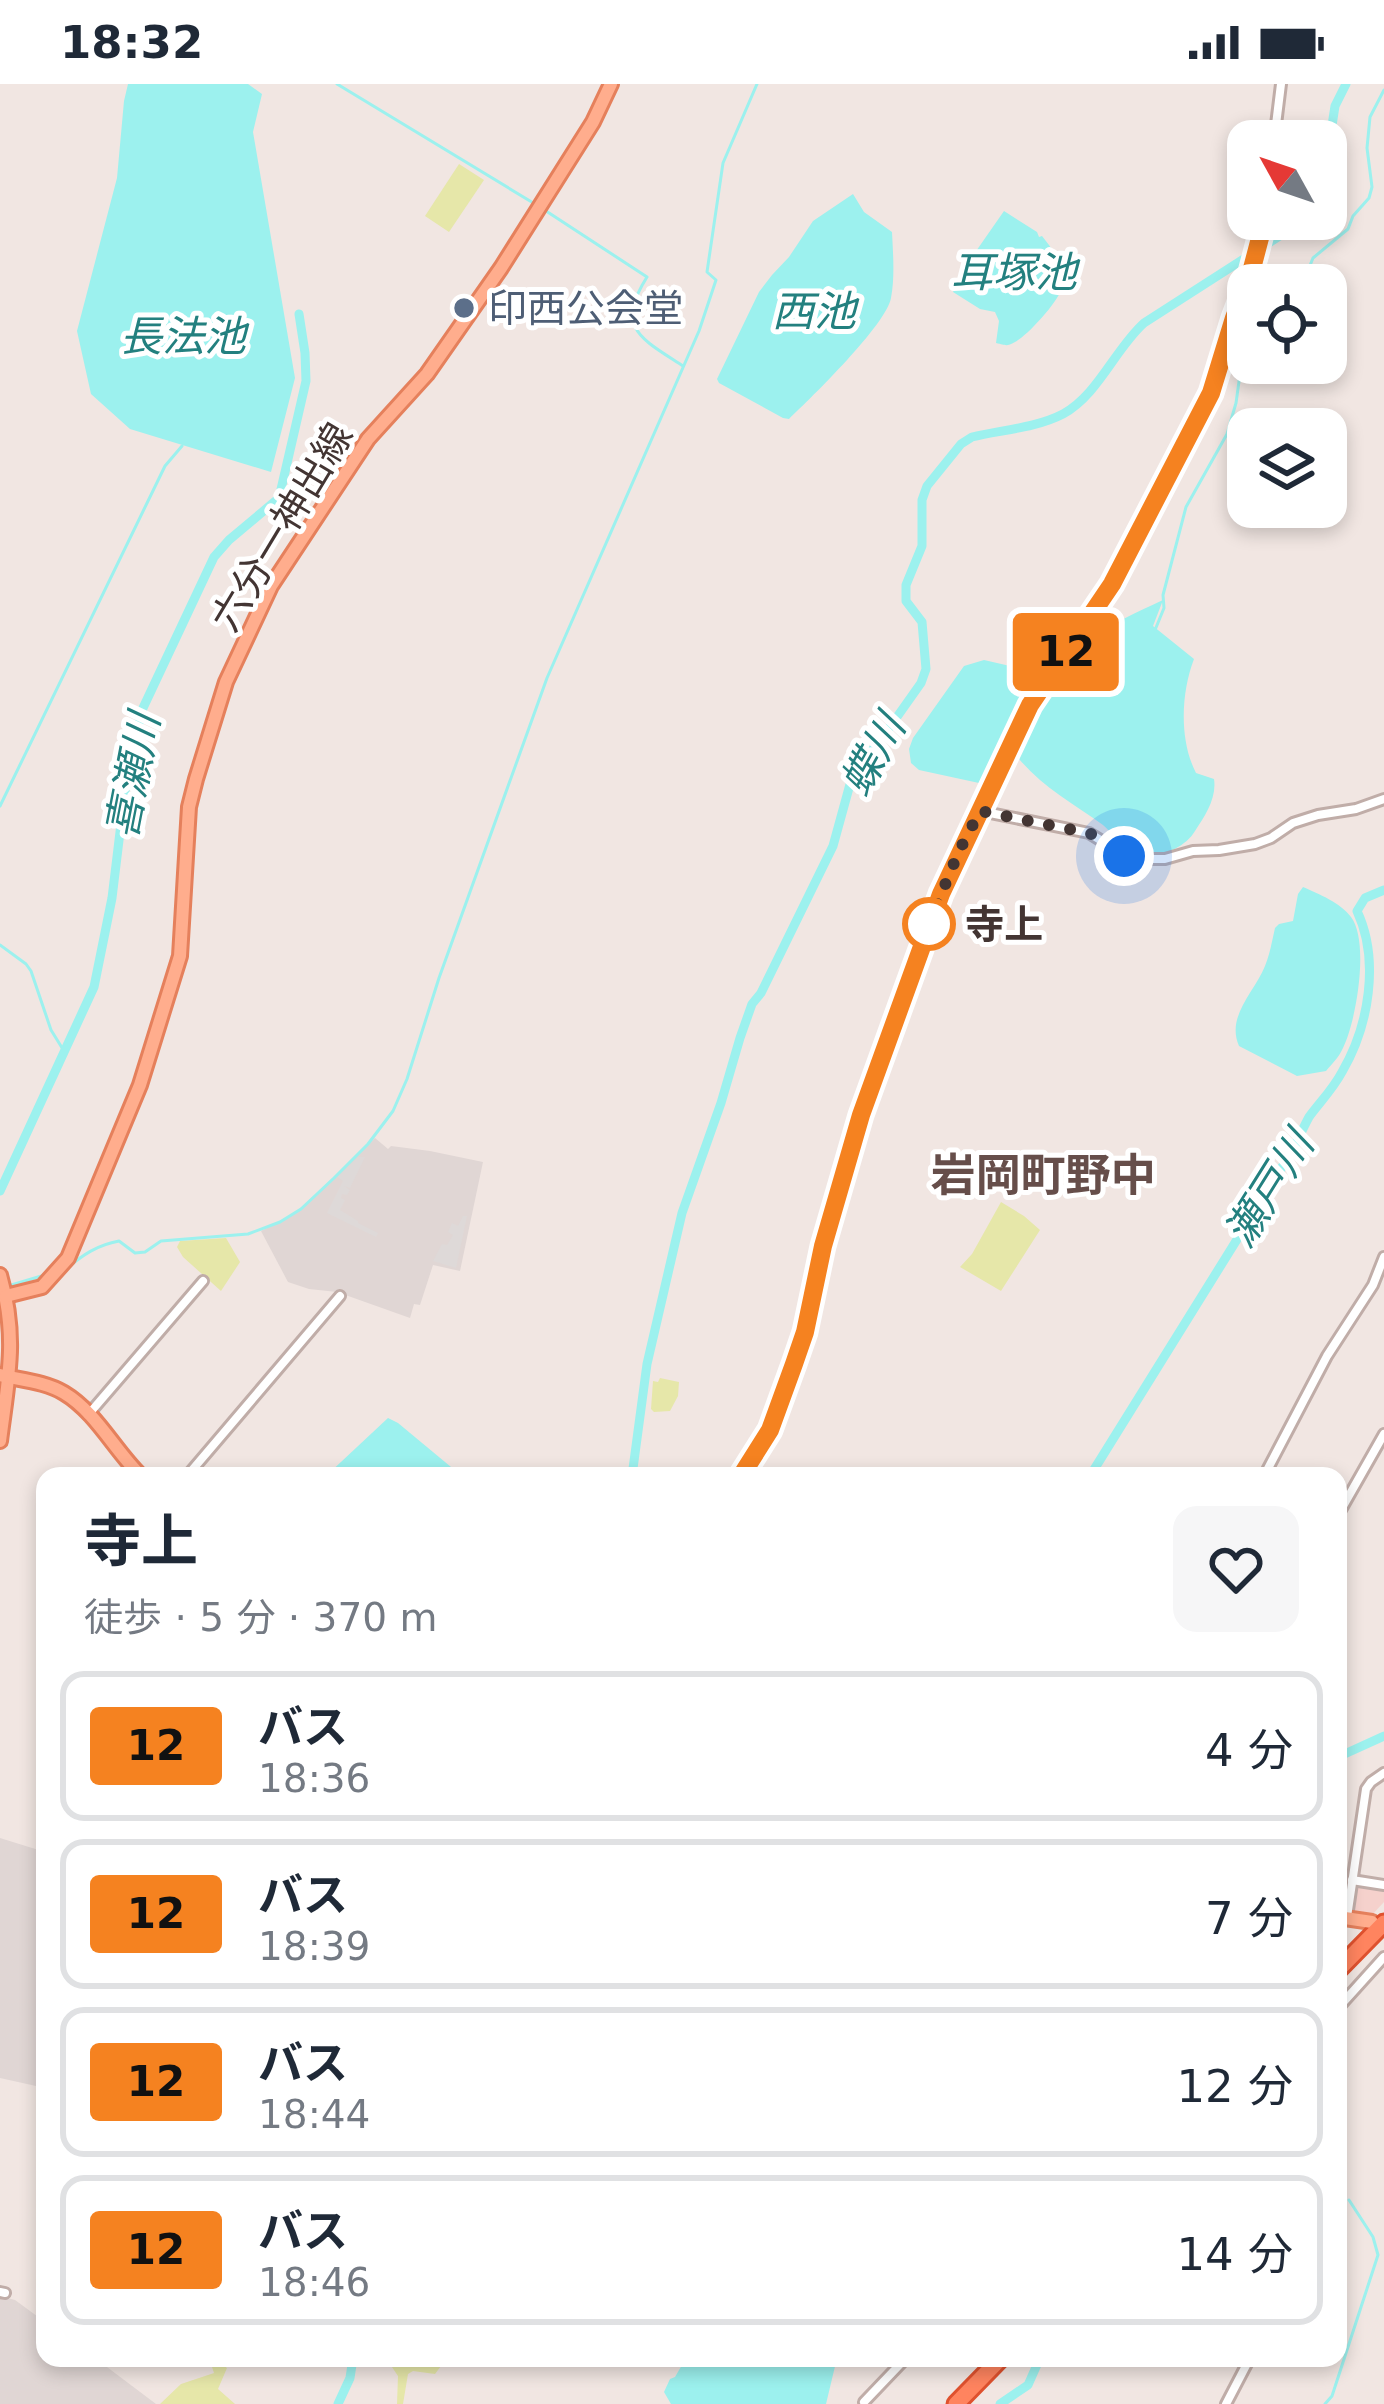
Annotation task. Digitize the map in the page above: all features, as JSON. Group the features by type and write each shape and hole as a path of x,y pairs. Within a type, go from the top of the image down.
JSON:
{"highway":[{"path":"1347,1961 1380,1926"},
{"path":"1347,1970 1380,1926"},
{"path":"945,2404 980,2367"},
{"path":"956,2404 991,2367"}],"main road":[{"name":"六分一神出線","path":"6,1296 42,1287 68,1258 140,1085 180,956 189,807 196,779 226,682 271,586 368,439 427,374 501,268 593,122 611,84"},
{"path":"0,1275 12,1342 4,1376 0,1441"},
{"path":"4,1376 63,1393 133,1467"},
{"path":"1347,1919 1380,1926"}],"street":[{"path":"1277,120 1281,84"},
{"path":"747,1467 770,1430 805,1332 823,1246 873,1078 941,894 1030,705 1112,584 1211,393 1259,240"},
{"path":"980,811 1089,833 1131,859 1165,859 1193,850 1255,844 1294,823 1384,799"},
{"path":"1269,1467 1327,1356 1373,1286 1384,1257"},
{"path":"88,1415 203,1281"},
{"path":"196,1467 340,1296"},
{"path":"1347,1499 1384,1434"},
{"path":"1347,1899 1366,1789 1384,1773"},
{"path":"1352,1880 1384,1885"},
{"path":"1347,1998 1384,1957"},
{"path":"864,2402 898,2367"},
{"path":"1226,2404 1245,2367"}],"shaded area":[{"path":"375,1138 388,1149 430,1151 483,1162 460,1271 433,1265 420,1305 414,1304 410,1318 337,1292 288,1282 261,1231 296,1213"},
{"path":"358,1157 365,1157 350,1188 344,1186 350,1190 342,1194 345,1200 340,1210 378,1233 376,1237 327,1213 343,1181 337,1177"},
{"path":"467,1216 456,1268 433,1261 453,1235 448,1232 452,1223 458,1226"},
{"path":"0,1838 36,1849 36,2086 0,2078"},
{"path":"1357,1884 1384,1888 1384,1902 1370,1917 1350,1915"},
{"path":"0,2296 36,2315 36,2367 107,2367 156,2404 0,2404"}],"green space":[{"path":"459,164 484,180 449,232 425,216"},
{"path":"1001,1202 1040,1230 1001,1291 960,1267"},
{"path":"226,1238 240,1262 221,1291 177,1247 180,1241"},
{"path":"653,1381 679,1382 678,1396 670,1411 654,1412"},
{"path":"212,2367 227,2368 218,2389 235,2404 160,2404 181,2384 214,2373"},
{"path":"392,2367 440,2367 435,2374 408,2374 403,2404 397,2404 398,2376"}],"water":[{"name":"長法池","path":"128,84 248,84 262,94 253,132 295,378 271,472 130,429 91,394 77,331 117,178"},
{"name":"西池","path":"853,194 864,212 892,232 891,298 847,360 789,419 783,418 717,379 759,292 813,221"},
{"name":"耳塚池","path":"1004,211 1042,236 1062,275 1058,296 1041,319 1006,345 996,343 999,321 995,312 980,309 953,292"},
{"path":"1163,600 1153,626 1194,659 1184,701 1184,731 1196,773 1214,779 1214,793 1190,838 1166,853 1147,856 1125,849 1103,825 1045,784 1015,754 1045,694 1075,653 1105,630"},
{"path":"984,660 1010,666 1037,681 990,770 979,783 919,770 911,763 913,738 964,666"},
{"path":"1303,887 1336,903 1351,917 1360,944 1360,963 1352,1020 1341,1051 1326,1071 1297,1076 1239,1046 1236,1025 1265,966 1275,928 1293,921"},
{"path":"388,1418 451,1467 336,1467"},
{"path":"681,2367 835,2367 826,2404 671,2404 664,2392"}],"waterway":[{"path":"337,84 535,204"},
{"path":"67,1268 91,1251 119,1241 135,1253 145,1252 161,1241 248,1234 280,1222 334,1178 393,1111 547,678 699,331 716,280 707,272 723,163 757,84"},
{"name":"蝶川","path":"1333,120 1346,84"},
{"path":"1311,264 1348,229 1369,198 1370,117 1384,90"},
{"path":"543,209 647,277 633,308 637,330 683,366"},
{"name":"蝶川","path":"633,1467 647,1364 682,1213 752,1004 833,846 852,777 921,683 926,669 922,622 906,601 906,585 922,546 922,500 927,486 972,437 1041,423 1075,406 1144,323 1273,240"},
{"name":"喜瀬川","path":"0,1191 94,987 112,898 128,766 143,708 214,557 279,498 306,381 299,314"},
{"path":"1155,630 1186,507 1227,434 1239,384"},
{"path":"0,806 165,466 182,446"},
{"name":"瀬戸川","path":"1096,1467 1351,1054 1365,1014 1369,971 1357,911 1365,898 1384,890"},
{"path":"0,945 31,971 51,1030 64,1051"},
{"path":"8,1286 48,1274"},
{"path":"1347,1753 1384,1736"},
{"path":"1347,2350 1378,2255 1373,2237 1349,2200"},
{"name":"蝶川","path":"338,2404 352,2367"},
{"path":"1000,2404 1028,2385 1036,2367"},
{"path":"1325,2404 1341,2367"}],"bus line":[{"name":"12","path":"747,1467 770,1430 805,1332 823,1246 861,1115 941,894 1030,705 1136,543 1211,393 1260,240"}],"place":[{"name":"印西公会堂","path":"464,308"},
{"name":"寺上","path":"929,924"}],"district":[{"name":"岩岡町野中","path":"1043,1175"}],"route":[{"path":"929,924 980,811 1089,833 1124,856"}]}
